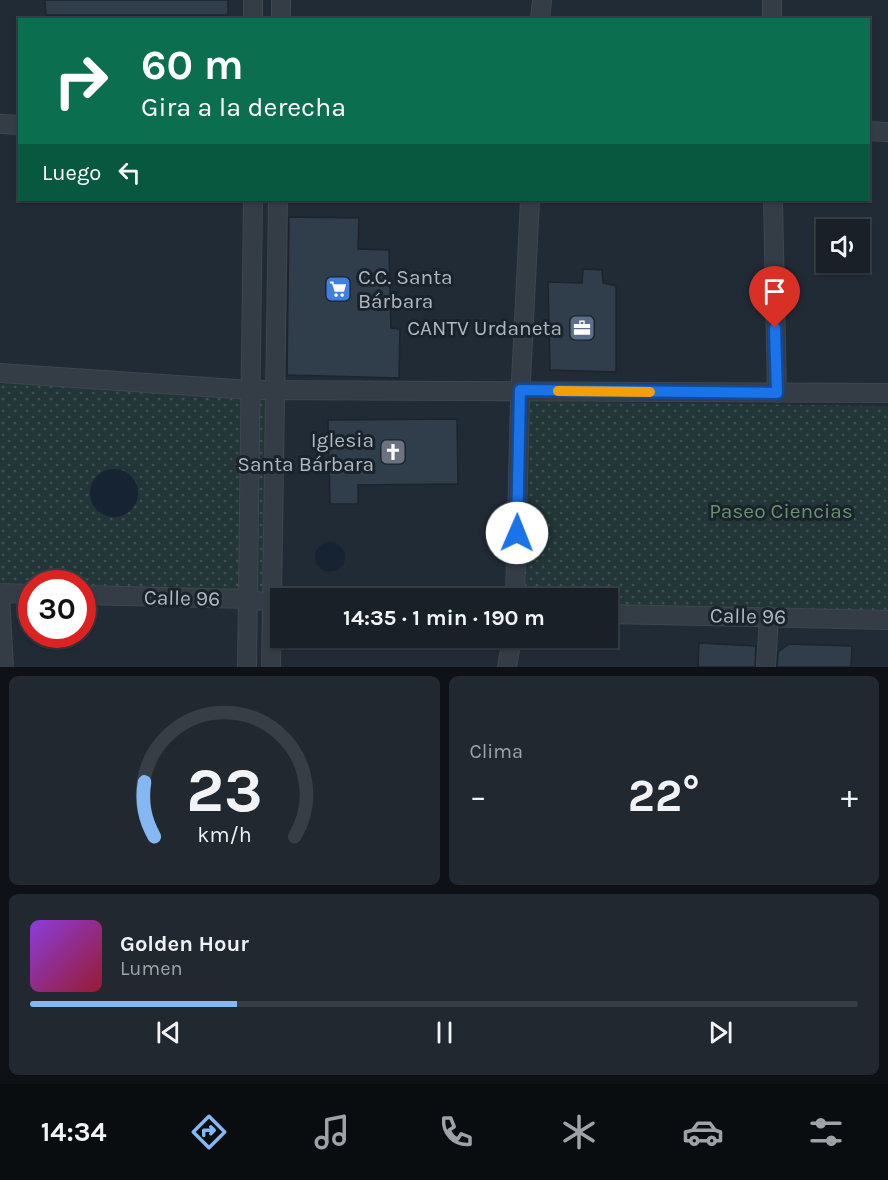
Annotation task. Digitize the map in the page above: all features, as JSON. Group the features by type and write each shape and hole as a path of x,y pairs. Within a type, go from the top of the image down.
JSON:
{"street":[{"path":"253,0 253,18"},
{"path":"280,18 281,0"},
{"path":"540,18 542,0"},
{"path":"772,0 772,18"},
{"path":"0,124 18,125"},
{"path":"870,131 888,132"},
{"path":"247,667 253,201"},
{"path":"277,588 274,389 278,201"},
{"path":"515,588 520,390 530,201"},
{"path":"772,201 777,393"},
{"path":"0,372 251,390 888,393"},
{"path":"4,667 0,595 18,594"},
{"name":"Calle 96","path":"96,595 248,599 270,603"},
{"name":"Calle 96","path":"618,614 888,620"},
{"path":"766,667 769,616"},
{"path":"272,667 274,648"},
{"path":"507,667 510,648"}],"green space":[{"path":"0,384 266,390 262,599 96,594 96,570 18,570 18,592 0,591"},
{"name":"Paseo Ciencias","path":"520,401 888,406 888,619 618,615 618,588 516,588"}],"water":[{"path":"109,469 119,469 134,479 138,493 137,502 128,513 119,517 109,517 94,507 90,498 90,488 100,473"},
{"path":"330,542 341,546 345,557 341,568 330,572 319,568 315,557 319,546"}],"building":[{"path":"45,0 228,0 228,15 46,15"},
{"name":"C.C. Santa Bárbara","path":"289,217 359,218 358,249 389,250 391,328 400,329 399,378 287,375"},
{"name":"CANTV Urdaneta","path":"583,269 602,270 603,283 616,286 616,372 550,370 548,282 582,283"},
{"name":"Iglesia Santa Bárbara","path":"457,419 458,484 358,485 358,504 330,504 328,420"},
{"path":"699,643 756,646 755,667 698,667"},
{"path":"789,644 852,646 851,667 777,667 778,652"}],"slow traffic":[{"path":"558,391 650,392"}],"place":[{"name":"C.C. Santa Bárbara","path":"338,289"},
{"name":"CANTV Urdaneta","path":"582,328"},
{"name":"Iglesia Santa Bárbara","path":"393,452"}],"route":[{"path":"517,533 520,390 777,393 775,328"}]}
